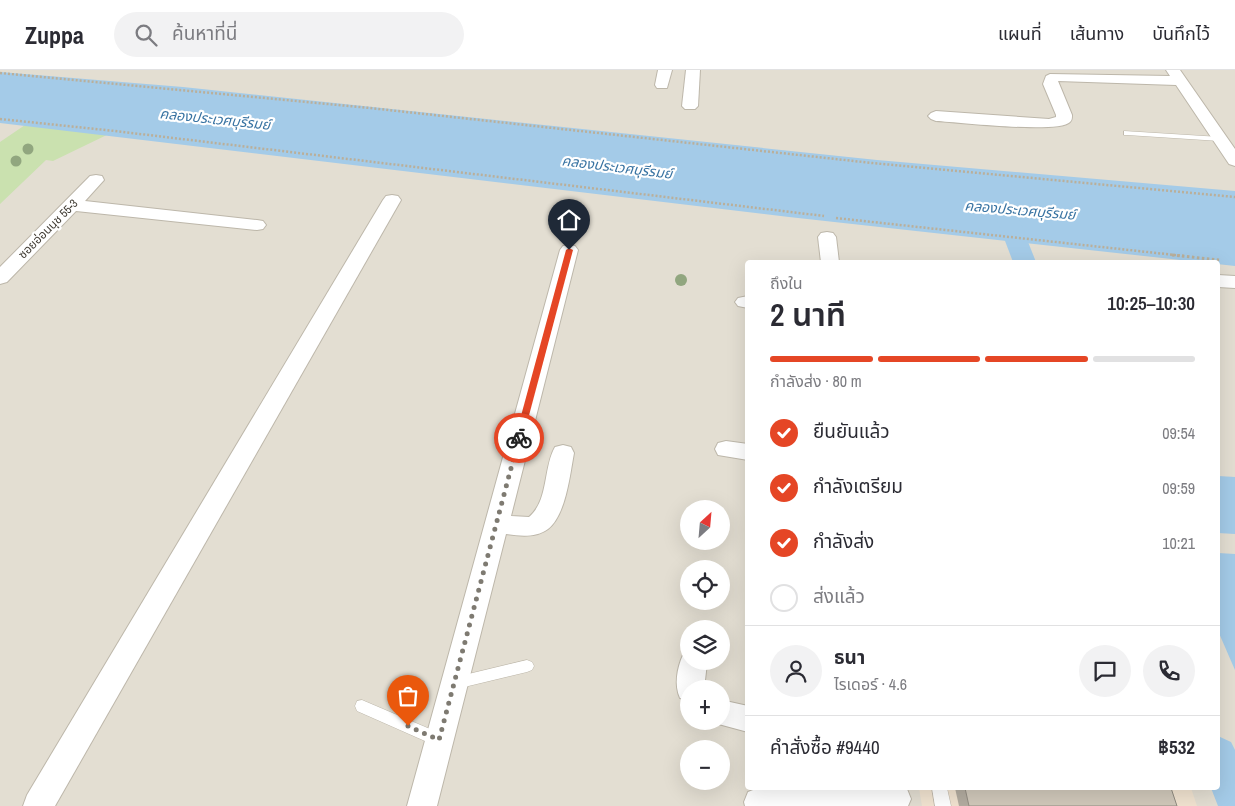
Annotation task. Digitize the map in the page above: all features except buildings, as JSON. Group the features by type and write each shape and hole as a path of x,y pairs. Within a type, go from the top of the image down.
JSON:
{"street":[{"path":"662,85 664,70"},
{"path":"690,106 693,70"},
{"path":"936,116 1050,124 1059,123 1064,120 1064,115 1050,84 1055,76 1176,75 1235,161"},
{"name":"ซอยอ่อนนุช 55-3","path":"0,278 96,180"},
{"path":"38,806 392,200"},
{"path":"72,205 257,225"},
{"path":"827,237 830,260"},
{"path":"422,806 569,250"},
{"path":"1220,280 1235,282"},
{"path":"496,523 533,526 541,522 548,513 563,453"},
{"path":"730,715 745,718"},
{"path":"759,802 896,797"}],"lane":[{"path":"1128,134 1220,139"},
{"path":"453,683 527,666"},
{"path":"362,706 439,740"},
{"path":"940,790 943,806"}],"path":[{"path":"0,73 458,117 882,164 1235,197"},
{"path":"0,119 125,132 826,217"},
{"path":"836,218 1217,260"},
{"path":"1220,260 1226,261"}],"shaded area":[{"path":"0,70 1235,70 1235,806 0,806"},
{"path":"919,790 1192,790 1197,806 922,806"}],"green space":[{"path":"28,123 115,131 53,161 46,160 0,204 0,142"}],"water":[{"name":"คลองประเวศบุรีรมย์","path":"0,72 183,87 877,160 1235,191 1235,266 1220,264 1220,260 1180,260 789,217 0,123"},
{"path":"1220,476 1235,477 1235,534 1220,533"},
{"path":"1220,553 1235,554 1235,670 1220,636"}],"waterway":[{"name":"คลองประเวศบุรีรมย์","path":"1004,209 1024,260"},
{"path":"1220,759 1235,799"}],"way so far":[{"path":"408,726 439,740 519,438"}],"route":[{"path":"519,438 569,250"}]}
